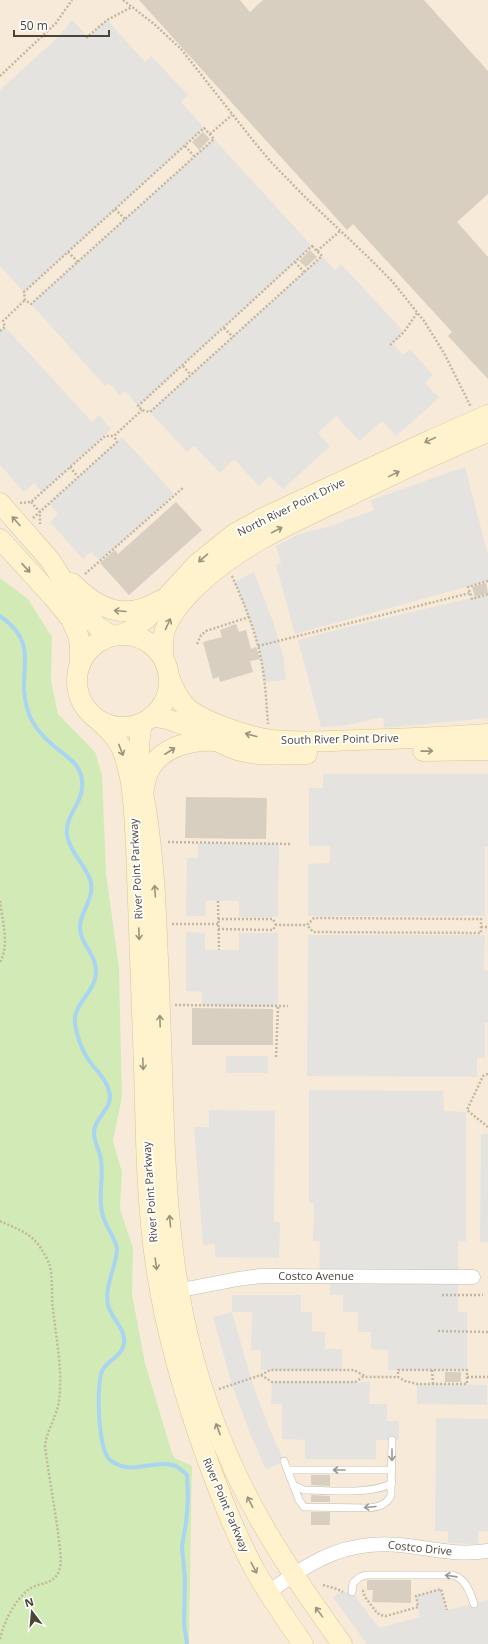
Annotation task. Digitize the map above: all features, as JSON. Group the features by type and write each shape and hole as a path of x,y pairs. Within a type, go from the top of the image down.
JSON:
{"street":[{"name":"North River Point Drive","path":"116,635 138,627 153,614 169,594 197,564 227,538 426,442 480,411"},
{"name":"North River Point Drive","path":"163,657 165,631 177,609 186,597 231,557 292,522 442,451 488,432"},
{"path":"0,503 50,560 84,595 102,607 111,610 128,612 140,610 154,604 169,594"},
{"path":"0,539 71,619 80,644 80,665 77,684 80,698 88,711 98,720 113,726 130,727 147,720 158,711 166,699 169,677 163,657 153,645 143,639 129,635 116,635 105,638 92,647 80,665"},
{"path":"50,560 82,611 90,619 116,635"},
{"name":"South River Point Drive","path":"169,677 180,699 187,707 220,725 253,736 290,741 427,738 488,734"},
{"name":"South River Point Drive","path":"147,720 165,718 185,724 218,741 246,752 270,754 488,750"},
{"name":"River Point Parkway","path":"98,720 109,729 120,746 127,768 132,802 136,846 146,1143 150,1210 170,1293 221,1437 232,1465 256,1514 292,1574 342,1644"},
{"name":"River Point Parkway","path":"147,720 139,737 138,755 151,843 156,906 166,1164 171,1231 170,1293 172,1349 201,1444 235,1530 268,1593 303,1644"},
{"path":"143,794 149,770 167,753 175,748 194,742 205,740 218,741"},
{"name":"Costco Avenue","path":"170,1293 238,1279 261,1276 473,1277"},
{"name":"Costco Drive","path":"268,1593 292,1574 326,1556 360,1546 390,1544 452,1552 488,1551"}],"lane":[{"path":"284,1461 295,1486 299,1500 304,1507 368,1508 384,1504 389,1500 391,1495 392,1440"},
{"path":"288,1470 392,1470"},
{"path":"295,1486 304,1490 368,1490 392,1483"},
{"path":"352,1592 352,1583 360,1577 366,1575 453,1575 463,1580 474,1604"}],"path":[{"path":"0,76 53,27 72,0"},
{"path":"123,0 154,24 181,49 254,143 282,174 380,268 417,313 480,411"},
{"path":"86,38 107,20 132,7"},
{"path":"210,134 232,114"},
{"path":"204,128 210,134 214,139 78,262 31,304 25,300 24,292 204,128"},
{"path":"185,146 194,156"},
{"path":"115,209 125,219"},
{"path":"317,251 340,231"},
{"path":"312,246 317,251 322,256 150,412 142,410 138,406 312,246"},
{"path":"68,252 78,262"},
{"path":"295,262 304,272"},
{"path":"0,331 5,326 2,321 25,300"},
{"path":"390,345 404,332 417,313"},
{"path":"224,328 233,337"},
{"path":"183,366 191,375"},
{"path":"114,436 116,442 40,512 31,502 105,436 114,436 142,410"},
{"path":"70,467 78,477"},
{"path":"80,579 184,487"},
{"path":"231,574 249,617 258,646 264,675 268,724"},
{"path":"488,581 468,587 472,599 488,594"},
{"path":"258,646 470,593"},
{"path":"197,644 201,635 206,631 249,617"},
{"path":"168,842 290,844"},
{"path":"0,901 5,944 0,962"},
{"path":"218,901 218,950"},
{"path":"276,925 307,925 314,918 481,919 481,933 313,932 307,925"},
{"path":"218,919 273,919 276,925"},
{"path":"172,924 218,924"},
{"path":"218,929 273,930 276,925"},
{"path":"481,926 488,926"},
{"path":"174,1005 288,1006"},
{"path":"276,1056 278,1007"},
{"path":"488,1074 483,1076 467,1110 488,1127"},
{"path":"0,1221 26,1233 33,1239 40,1246 50,1266 58,1344 60,1389 59,1402 48,1432 45,1447 59,1540 61,1564 60,1571 52,1582 30,1588 22,1595 0,1633 0,1641"},
{"path":"442,1295 483,1295"},
{"path":"438,1332 488,1332"},
{"path":"219,1389 261,1375 270,1370 354,1370 365,1377"},
{"path":"261,1375 272,1382 356,1382 365,1377 398,1377 411,1383 467,1384 467,1370 398,1370 398,1377"},
{"path":"432,1370 433,1384"},
{"path":"467,1377 488,1377"},
{"path":"323,1585 337,1589 341,1592 363,1591 365,1597 377,1613 386,1616 418,1607 416,1596 441,1589 447,1610"}],"shaded area":[{"path":"0,0 488,0 488,1644 189,1644 192,1467 175,1458 172,1453 145,1363 132,1294 133,1248 120,1209 122,1172 113,1141 122,1097 119,968 106,873 95,752 58,714 51,680 52,637 28,599 0,578"},
{"path":"72,20 88,37 107,20 145,62 151,56 188,95 181,102 204,128 24,292 0,266 0,90 57,38"},
{"path":"214,139 312,246 138,406 125,391 120,396 109,383 105,386 31,304"},
{"path":"322,256 335,270 341,264 404,332 392,343 403,355 410,349 433,375 425,383 439,398 396,436 382,421 359,441 336,416 318,433 330,446 283,489 270,476 259,486 234,459 220,473 194,446 187,452 150,412"},
{"path":"5,327 92,422 99,415 111,429 42,492 34,483 24,492 0,465 0,331"},
{"path":"122,437 174,494 100,561 91,552 83,559 50,522 58,514 49,504"},
{"path":"465,467 488,555 488,581 295,634 276,565 281,563 276,546 299,534 328,527 374,510 371,500"},
{"path":"254,572 275,627 283,656 286,680 265,682 255,633 235,582"},
{"path":"488,594 488,718 384,728 383,717 348,725 321,727 298,640"},
{"path":"323,774 488,774 488,847 485,847 485,916 308,916 308,864 330,863 330,846 309,846 309,788 323,788"},
{"path":"198,843 279,844 278,917 239,917 239,901 206,901 205,916 186,916 187,858 198,858"},
{"path":"186,932 205,933 205,950 239,950 239,933 278,933 278,1007 202,1006 202,992 186,991"},
{"path":"308,935 485,935 484,970 488,971 488,1023 485,1023 485,1058 477,1058 477,1077 307,1076"},
{"path":"226,1056 268,1056 268,1073 226,1073"},
{"path":"309,1090 443,1091 444,1111 466,1112 466,1241 458,1242 458,1312 467,1312 467,1370 388,1370 388,1350 371,1349 371,1332 358,1332 358,1312 343,1312 343,1295 330,1295 330,1276 319,1276 320,1241 313,1241 314,1203 309,1203"},
{"path":"209,1110 275,1111 274,1222 280,1222 279,1258 215,1257 215,1244 203,1245 194,1127 209,1127"},
{"path":"481,1134 488,1134 488,1242 480,1242"},
{"path":"232,1295 301,1295 301,1312 312,1312 312,1331 325,1332 325,1349 342,1349 342,1370 261,1370 261,1350 251,1350 252,1312 232,1312"},
{"path":"232,1312 251,1379 269,1428 284,1461 266,1470 251,1436 232,1385 213,1317"},
{"path":"272,1382 370,1382 369,1404 387,1404 387,1421 399,1421 399,1440 376,1440 376,1459 305,1459 305,1440 282,1439 282,1404 271,1404"},
{"path":"417,1384 487,1385 487,1405 417,1404"},
{"path":"436,1418 488,1419 488,1531 478,1531 478,1544 448,1543 448,1531 435,1531"},
{"path":"441,1589 447,1610 488,1600 488,1644 367,1644 333,1597 341,1592 352,1592 379,1628 420,1617 416,1596"}],"green space":[{"path":"0,578 28,599 52,637 51,680 58,714 95,752 102,775 106,873 119,968 122,1097 113,1141 122,1172 120,1209 133,1248 132,1294 145,1363 172,1453 175,1458 192,1466 189,1644 0,1644"}],"building":[{"path":"139,0 240,0 250,12 263,0 424,0 488,71 488,194 457,222 488,257 488,379 448,336 452,332 353,224 347,230"},
{"path":"203,132 210,139 199,150 192,142"},
{"path":"310,250 317,257 306,267 299,261"},
{"path":"176,502 202,530 129,595 100,563 115,550 118,554"},
{"path":"486,583 488,593 475,597 472,587"},
{"path":"236,624 239,632 246,630 251,649 256,647 260,659 250,661 253,672 220,682 219,677 213,679 203,642 222,637 220,630"},
{"path":"186,797 267,798 266,839 185,838"},
{"path":"192,1008 273,1009 273,1045 192,1045"},
{"path":"445,1372 461,1372 461,1382 445,1382"},
{"path":"311,1475 330,1475 330,1486 311,1485"},
{"path":"311,1495 330,1496 330,1502 311,1502"},
{"path":"311,1512 330,1512 330,1525 311,1525"},
{"path":"367,1580 411,1580 411,1603 372,1602 373,1590 367,1590"}],"waterway":[{"path":"0,616 13,627 20,637 24,648 24,695 29,715 41,734 74,763 81,775 81,793 69,820 67,835 71,847 90,879 90,898 81,920 80,932 94,960 96,972 95,979 89,992 77,1009 75,1023 78,1037 84,1051 107,1085 110,1095 108,1105 97,1123 94,1133 102,1166 102,1212 117,1248 109,1283 107,1297 108,1305 121,1328 124,1338 121,1351 104,1367 102,1371 99,1389 99,1417 103,1444 106,1454 110,1460 118,1465 126,1467 142,1467 158,1464 172,1465 176,1466 187,1475 188,1498 182,1546 185,1580 184,1624 187,1644"}]}
